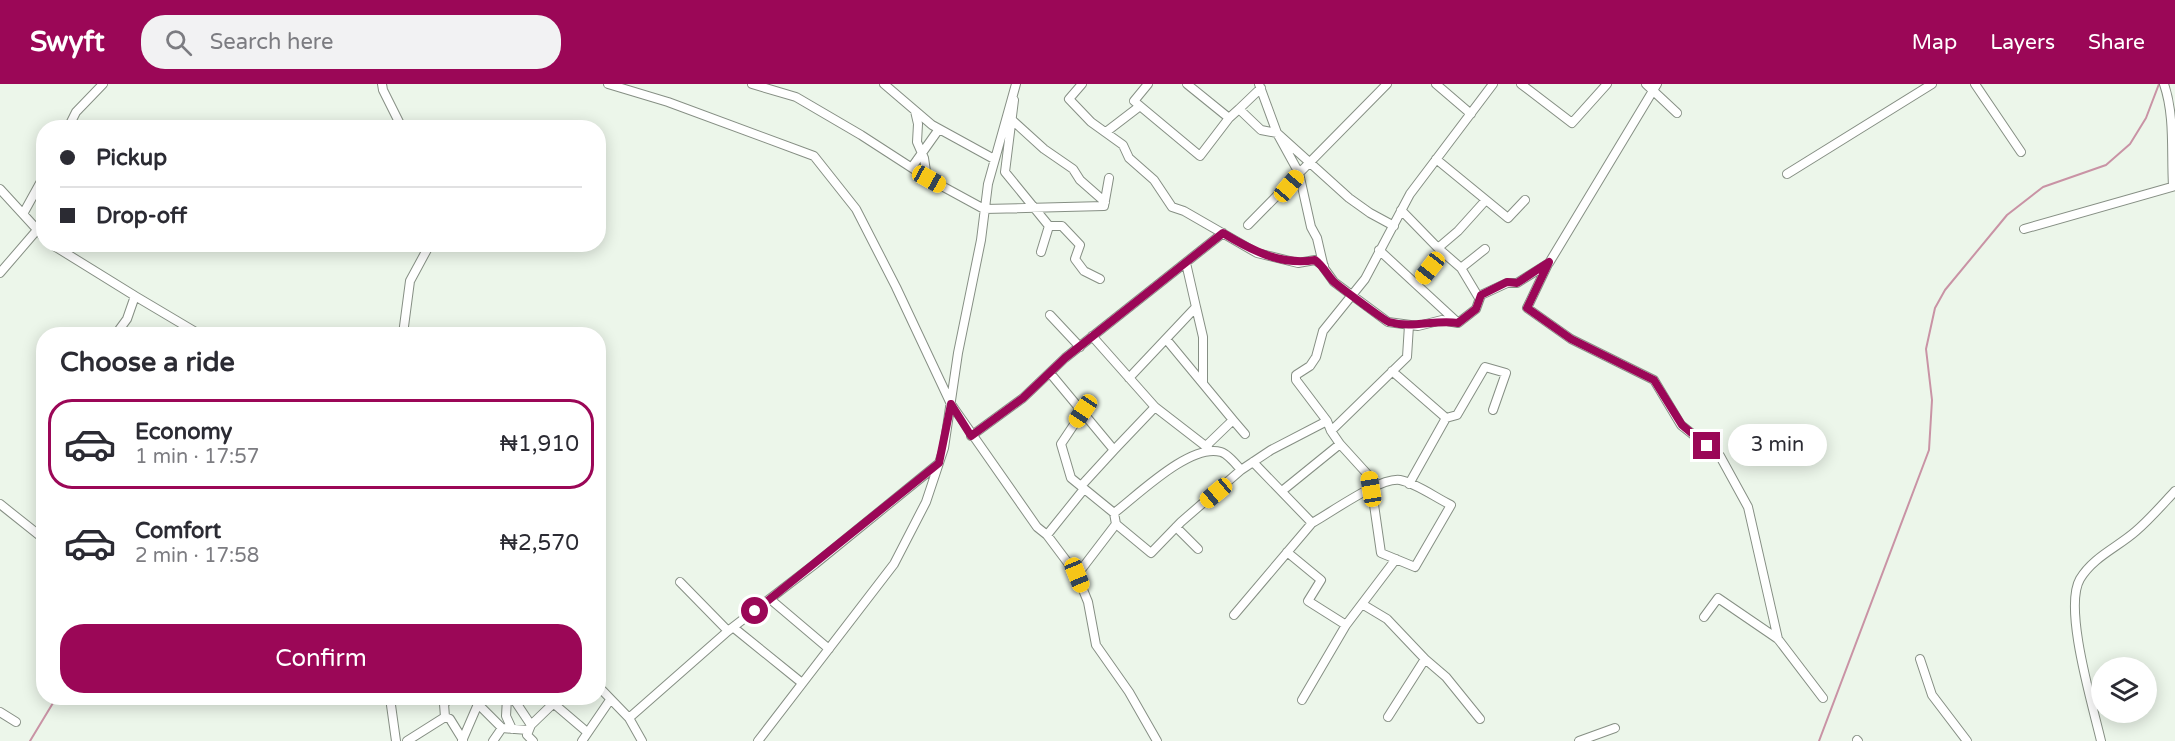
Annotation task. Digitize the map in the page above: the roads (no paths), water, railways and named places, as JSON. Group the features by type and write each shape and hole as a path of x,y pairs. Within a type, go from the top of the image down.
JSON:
{"street":[{"path":"72,120 76,112 103,84"},
{"path":"382,84 398,120"},
{"path":"608,84 668,102 814,156 856,209 897,287 951,404 971,436 1036,527 1047,535 1077,575 1088,602 1096,645 1129,692 1157,741"},
{"path":"752,84 796,98 861,135 927,178 984,209 1036,210 1104,206 1109,178"},
{"path":"884,84 939,129 994,159"},
{"path":"1017,84 1005,172 1049,226"},
{"path":"758,741 894,564 926,502 939,463 951,404 994,159 1017,84"},
{"path":"1082,84 1069,99 1091,122 1123,145 1129,158 1154,180 1172,207 1257,253 1298,263 1315,260 1324,266"},
{"path":"1148,84 1134,101 1200,156 1229,118 1260,86 1277,133 1299,173 1311,227 1317,238 1324,266 1334,282 1388,322 1418,326 1442,320 1458,323 1476,309 1479,298 1507,282 1517,283 1549,262"},
{"path":"1187,84 1229,118"},
{"path":"1248,225 1387,84"},
{"path":"1436,84 1471,114"},
{"path":"1234,615 1312,523 1371,489 1388,480 1402,480 1451,505 1415,567 1381,553 1371,489 1370,477 1340,444 1327,421 1296,380 1296,375 1310,366 1316,357 1323,331 1365,279 1401,210 1492,84"},
{"path":"1521,84 1572,123 1607,84"},
{"path":"1646,84 1655,87 1677,113"},
{"path":"1787,174 1932,84"},
{"path":"1975,84 2021,152"},
{"path":"2024,229 2174,186 2171,155 2174,114 2164,85"},
{"path":"1655,87 1549,262 1527,308 1571,339 1654,380 1682,425 1720,456 1748,507 1778,639"},
{"path":"1106,132 1140,106"},
{"path":"1239,109 1261,130 1277,133 1363,208 1394,226"},
{"path":"915,111 918,124 917,142 922,152 927,178"},
{"path":"1011,118 1044,149 1073,169 1080,180 1105,202"},
{"path":"912,167 939,129"},
{"path":"1436,159 1508,218 1525,200"},
{"path":"0,189 36,229"},
{"path":"23,214 36,190"},
{"path":"1417,284 1440,250 1485,201"},
{"path":"1401,210 1461,268 1479,298"},
{"path":"1041,252 1049,226"},
{"path":"1049,226 1062,226 1080,245 1075,259 1084,271 1100,279"},
{"path":"0,273 36,231"},
{"path":"971,436 1023,398 1092,336 1223,233"},
{"path":"1461,268 1485,249"},
{"path":"1379,250 1458,323"},
{"path":"64,252 187,327"},
{"path":"404,327 410,281 426,252"},
{"path":"1186,263 1203,337 1203,383"},
{"path":"121,327 127,319 135,296"},
{"path":"1129,378 1197,307"},
{"path":"1050,315 1080,347"},
{"path":"1331,431 1407,357 1409,324"},
{"path":"1092,336 1155,407 1208,448 1224,452 1241,470"},
{"path":"1166,339 1245,434"},
{"path":"1409,484 1446,418 1457,415 1485,367 1506,373 1493,410"},
{"path":"1392,371 1446,418"},
{"path":"1050,373 1114,450"},
{"path":"1047,535 1114,450 1155,407"},
{"path":"1083,411 1061,444 1071,478 1114,513 1116,524 1152,553 1176,527 1241,470 1327,421"},
{"path":"1114,513 1179,463 1208,448 1233,420"},
{"path":"1282,491 1340,444"},
{"path":"1253,462 1312,523"},
{"path":"629,718 731,629 939,463"},
{"path":"2101,741 2077,632 2074,611 2076,588 2096,561 2136,531 2175,491"},
{"path":"0,504 36,532"},
{"path":"1077,575 1116,524"},
{"path":"1176,527 1198,549"},
{"path":"1287,552 1321,580 1308,601 1346,625"},
{"path":"1302,700 1346,625 1396,559"},
{"path":"680,582 731,629 802,684"},
{"path":"1704,617 1718,598 1778,639 1823,698"},
{"path":"770,600 829,649"},
{"path":"1362,604 1387,619 1425,659 1446,676 1480,719"},
{"path":"1388,717 1425,659"},
{"path":"1920,659 1932,695 1967,741"},
{"path":"606,695 629,718 642,741"},
{"path":"582,741 610,700"},
{"path":"391,705 396,741"},
{"path":"444,705 445,717"},
{"path":"463,741 478,705"},
{"path":"479,705 501,728 530,728"},
{"path":"507,705 506,716 512,729"},
{"path":"517,705 530,728"},
{"path":"533,741 527,735 530,728 551,705"},
{"path":"561,705 587,732"},
{"path":"0,712 16,722"},
{"path":"445,717 450,719 463,741"},
{"path":"408,741 445,717"},
{"path":"493,741 501,728"},
{"path":"1579,741 1615,728"}],"waterway":[{"path":"1819,741 1929,450 1932,400 1926,349 1935,308 1945,290 2007,215 2043,187 2106,165 2130,144 2146,118 2159,84"},
{"path":"30,741 52,705"}]}
